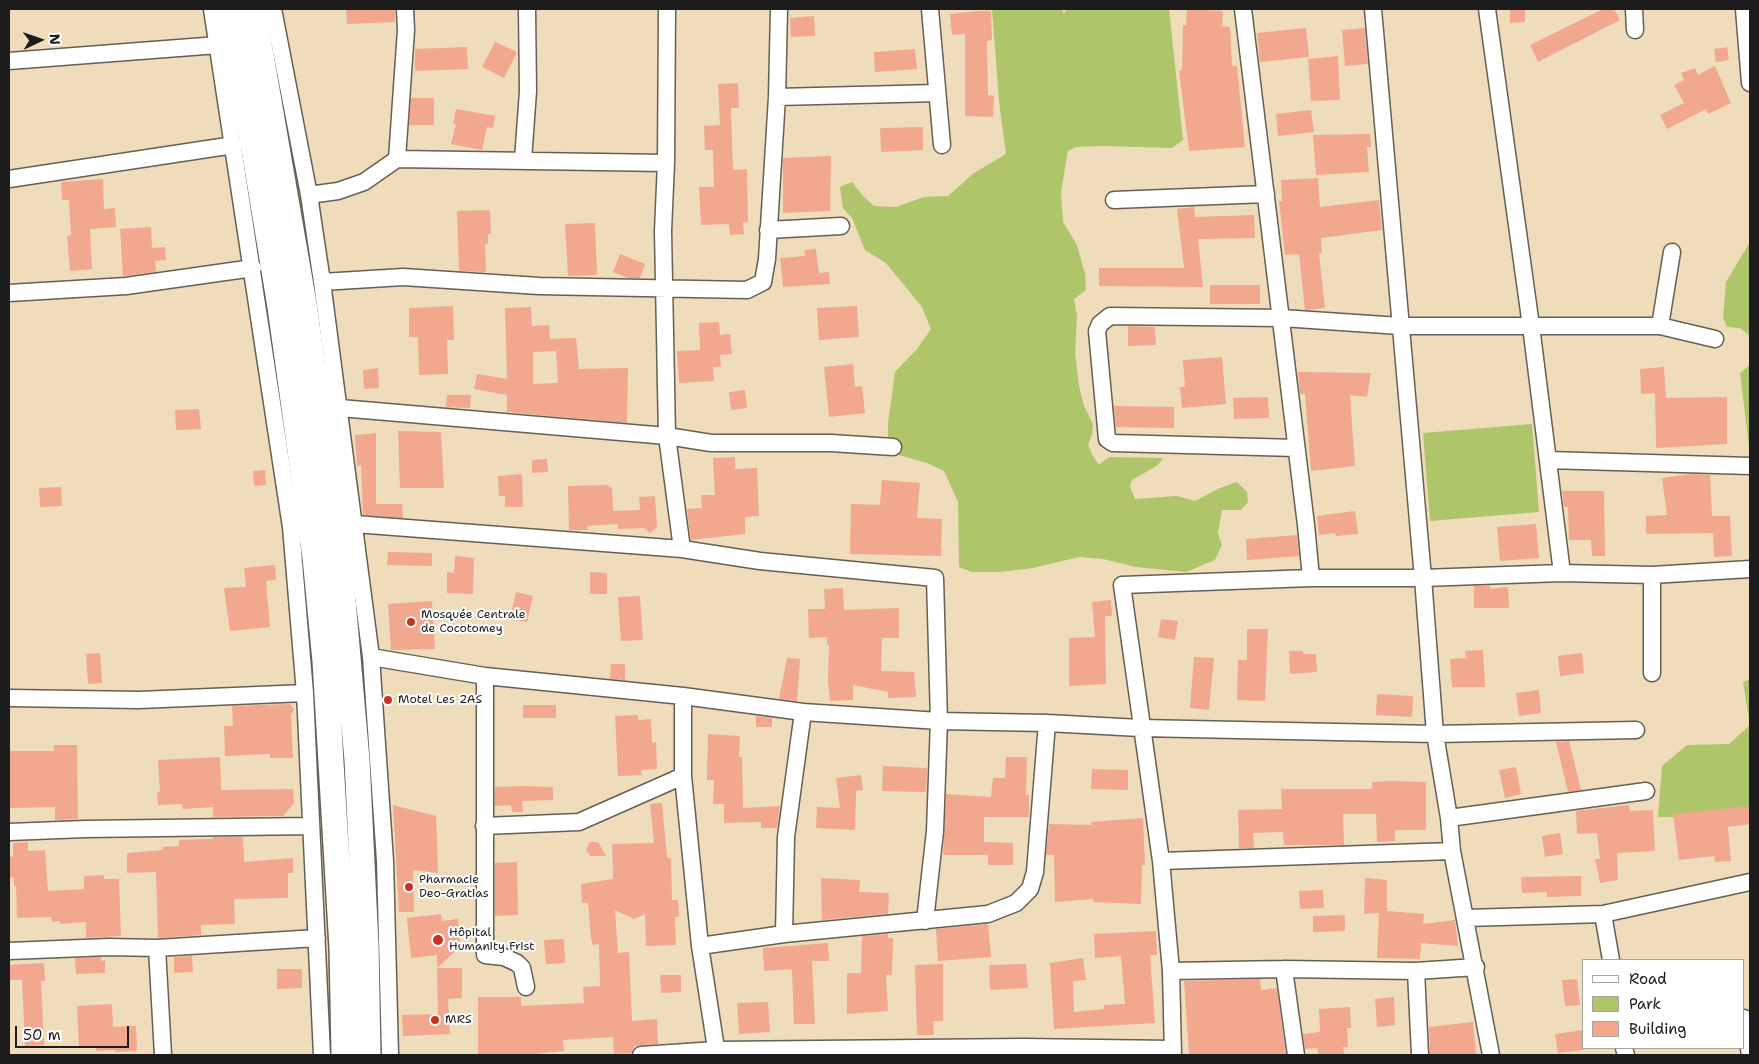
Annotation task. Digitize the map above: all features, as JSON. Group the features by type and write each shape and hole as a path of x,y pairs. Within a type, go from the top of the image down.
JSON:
{"highway":[{"path":"231,9 280,307 315,557 325,661 342,948 344,1055"},
{"path":"253,9 304,304 339,555 357,760 366,945 368,1055"}],"street":[{"path":"212,9 291,527 304,692 322,1055"},
{"path":"273,9 309,196 340,408 371,657 385,861 390,1055"},
{"path":"397,159 406,30 405,9"},
{"path":"523,160 528,91 527,9"},
{"path":"667,9 666,163 663,231 667,436 682,549"},
{"path":"322,282 403,277 539,286 747,290 763,282 776,97 779,9"},
{"path":"930,9 942,145"},
{"path":"1243,9 1282,318 1311,578"},
{"path":"1373,9 1435,734 1449,818 1452,852 1476,967 1491,1055"},
{"path":"1487,9 1531,326 1562,573"},
{"path":"1634,9 1635,30"},
{"path":"1744,9 1750,83"},
{"path":"9,61 218,45"},
{"path":"776,97 938,93"},
{"path":"9,179 234,145"},
{"path":"309,196 338,191 364,182 397,159 666,163"},
{"path":"1114,200 1266,194"},
{"path":"768,230 841,226"},
{"path":"1660,326 1672,252"},
{"path":"9,293 126,286 253,268"},
{"path":"1296,448 1113,443 1105,436 1097,331 1105,319 1110,316 1282,318 1400,326 1660,326 1715,339"},
{"path":"340,408 667,436 710,442 831,443 893,447"},
{"path":"1548,460 1750,466"},
{"path":"355,524 682,549 760,561 935,578 939,721 935,831 924,921"},
{"path":"641,1055 1024,1051 1172,1052 1171,971 1161,861 1140,728 1122,585 1311,578 1423,578 1562,573 1652,575 1750,569"},
{"path":"1652,575 1652,673"},
{"path":"371,657 484,676 683,696 803,712 939,721 1047,723 1140,728 1435,734 1636,730"},
{"path":"484,676 485,955 504,957 517,963 522,968 526,987"},
{"path":"9,698 140,700 304,692"},
{"path":"683,696 682,776 700,946 717,1053"},
{"path":"784,934 786,837 803,712"},
{"path":"700,946 784,934 988,914 1004,910 1016,903 1030,888 1035,872 1047,723"},
{"path":"484,826 579,822 682,776"},
{"path":"1449,818 1646,790"},
{"path":"9,832 310,826"},
{"path":"1161,861 1452,852"},
{"path":"1466,918 1604,914 1750,882"},
{"path":"1604,914 1610,959"},
{"path":"9,951 109,947 158,948 317,938"},
{"path":"158,948 163,1055"},
{"path":"1171,971 1416,971 1476,967"},
{"path":"1284,970 1296,1055"},
{"path":"1416,971 1420,1055"},
{"path":"1746,1018 1750,1055"}],"green space":[{"path":"992,9 1062,9 1064,14 1067,9 1169,9 1183,140 1172,148 1076,147 1068,151 1061,192 1063,222 1077,245 1085,274 1086,290 1074,299 1077,316 1075,353 1079,386 1084,406 1093,424 1092,435 1088,445 1093,456 1099,465 1109,457 1163,458 1158,465 1132,480 1130,486 1135,499 1177,496 1195,501 1220,488 1237,482 1247,492 1248,502 1241,510 1222,510 1218,533 1222,545 1215,560 1186,572 1136,567 1103,559 1079,557 1033,568 1000,572 972,572 959,567 958,502 944,471 927,463 888,452 888,423 895,372 917,349 931,329 922,307 886,263 865,250 852,218 843,208 840,187 852,182 874,206 896,207 924,197 948,196 974,173 1006,154 999,101"},
{"path":"1750,242 1750,336 1740,328 1727,327 1723,318 1726,282"},
{"path":"1750,365 1750,455 1740,373"},
{"path":"1532,424 1539,512 1430,521 1423,433"},
{"path":"1750,679 1750,725 1743,682"},
{"path":"1750,725 1750,807 1678,817 1658,817 1662,766 1687,745 1729,744"}],"building":[{"path":"346,9 395,9 395,22 347,24"},
{"path":"1187,9 1223,11 1222,26 1230,27 1232,66 1237,66 1245,147 1189,151 1179,71 1182,70 1183,25 1186,25"},
{"path":"1510,9 1525,9 1525,22 1510,23"},
{"path":"1603,9 1614,9 1620,20 1538,62 1530,45"},
{"path":"991,11 992,40 987,41 988,95 994,96 993,117 965,116 965,34 952,35 950,14"},
{"path":"814,16 815,36 791,37 790,18"},
{"path":"1306,28 1309,57 1260,62 1257,33"},
{"path":"1365,28 1368,64 1345,66 1342,30"},
{"path":"495,42 517,52 504,78 482,67"},
{"path":"467,47 468,69 415,71 415,49"},
{"path":"1727,47 1729,60 1716,62 1714,49"},
{"path":"915,49 917,69 875,72 874,52"},
{"path":"1338,56 1340,100 1311,101 1308,59"},
{"path":"1715,66 1731,103 1708,114 1706,109 1667,129 1660,115 1684,103 1674,85 1684,80 1681,73 1695,68 1698,75"},
{"path":"738,83 739,108 731,108 733,170 747,169 748,222 743,222 744,234 730,235 729,224 701,225 699,187 714,187 713,150 705,150 704,126 720,125 718,84"},
{"path":"411,98 434,98 434,125 409,125"},
{"path":"456,109 495,116 493,128 487,127 482,150 451,144 456,124 453,124"},
{"path":"1311,110 1314,132 1278,136 1276,114"},
{"path":"923,127 923,150 881,152 880,128"},
{"path":"1370,134 1371,147 1367,147 1369,172 1316,175 1313,135"},
{"path":"831,156 830,211 783,213 783,158"},
{"path":"1318,178 1320,207 1379,200 1382,230 1321,238 1322,253 1319,253 1325,308 1305,310 1299,254 1285,255 1279,201 1282,201 1281,180"},
{"path":"103,179 104,209 115,208 116,227 90,229 92,269 70,271 67,236 71,235 69,200 62,200 61,182"},
{"path":"1194,207 1195,217 1254,215 1255,238 1198,239 1203,287 1099,286 1099,268 1184,268 1177,209"},
{"path":"490,210 491,234 488,234 488,244 485,244 486,272 459,271 457,211"},
{"path":"595,223 597,275 568,276 565,224"},
{"path":"151,227 152,248 165,247 166,260 155,261 156,272 123,276 120,229"},
{"path":"816,249 819,273 829,272 830,284 783,287 780,258 805,256 804,250"},
{"path":"620,254 645,264 640,278 628,278 613,272"},
{"path":"1210,285 1260,285 1260,304 1210,304"},
{"path":"453,306 454,340 447,340 448,374 419,375 418,337 409,337 409,308"},
{"path":"857,306 859,337 819,340 817,308"},
{"path":"531,307 532,326 549,325 550,339 576,338 579,369 628,368 627,423 507,412 507,395 474,389 477,374 507,379 505,308","holes":["556,351 558,383 533,384 533,352"]},
{"path":"719,322 720,335 730,334 732,354 720,355 721,367 713,367 714,381 679,383 677,351 700,350 699,323"},
{"path":"1128,326 1155,327 1156,345 1128,346"},
{"path":"1222,357 1226,404 1182,408 1180,387 1185,387 1183,360"},
{"path":"853,364 855,387 862,386 865,413 829,417 824,367"},
{"path":"1664,367 1666,398 1727,397 1727,444 1656,448 1655,393 1641,394 1640,369"},
{"path":"378,368 379,388 364,389 363,370"},
{"path":"1298,372 1371,373 1367,397 1350,395 1355,466 1311,471 1305,394 1300,394"},
{"path":"745,390 747,408 731,410 729,392"},
{"path":"447,395 471,395 470,408 446,407"},
{"path":"1268,397 1269,418 1234,419 1233,398"},
{"path":"1114,406 1174,407 1174,428 1116,427"},
{"path":"199,409 201,429 176,430 175,410"},
{"path":"398,431 441,432 444,488 400,488"},
{"path":"376,433 376,504 402,504 403,518 363,515 361,465 357,466 355,435"},
{"path":"735,457 735,469 757,468 759,516 745,517 745,534 691,540 687,509 702,508 701,495 715,495 713,458"},
{"path":"547,459 548,472 532,473 532,460"},
{"path":"265,470 266,485 254,486 253,471"},
{"path":"522,474 523,507 505,507 505,496 499,496 498,476"},
{"path":"1691,474 1710,475 1712,516 1730,516 1732,556 1714,557 1713,533 1646,534 1646,516 1667,515 1662,478"},
{"path":"882,480 920,483 917,518 942,519 941,556 850,554 851,504 880,505"},
{"path":"606,485 612,488 613,511 640,510 639,497 655,496 657,527 650,533 644,528 618,529 618,524 587,526 588,530 569,530 568,486"},
{"path":"61,487 62,506 40,507 39,488"},
{"path":"1562,491 1604,491 1605,556 1592,556 1591,540 1569,540 1568,507 1564,507"},
{"path":"1355,511 1358,534 1336,536 1335,533 1319,535 1317,516"},
{"path":"1536,524 1539,558 1500,561 1497,527"},
{"path":"1297,535 1299,556 1247,560 1246,539"},
{"path":"388,552 432,553 432,566 387,565"},
{"path":"455,556 474,558 473,594 447,593 447,572 454,573"},
{"path":"275,565 276,580 266,581 270,627 230,631 224,588 246,587 244,568"},
{"path":"590,572 607,573 607,594 590,594"},
{"path":"1474,586 1490,586 1490,589 1508,587 1509,608 1474,608"},
{"path":"843,588 844,610 899,608 899,638 882,638 881,671 914,672 916,697 888,698 888,692 853,685 853,700 830,701 828,681 829,645 827,645 827,637 809,638 808,609 825,609 824,589"},
{"path":"516,592 533,596 527,622 510,619"},
{"path":"640,596 643,640 621,641 618,597"},
{"path":"1111,600 1112,616 1105,616 1106,684 1069,686 1069,638 1095,637 1092,602"},
{"name":"Mosquée Centrale de Cocotomey","path":"432,601 435,649 391,650 388,604"},
{"path":"1161,619 1178,621 1175,640 1158,637"},
{"path":"1247,629 1268,629 1265,701 1237,700 1238,660 1247,660"},
{"path":"1483,650 1485,687 1452,687 1450,659 1466,658 1465,651"},
{"path":"1289,651 1303,651 1303,654 1316,654 1317,672 1290,674"},
{"path":"100,653 102,683 88,684 86,654"},
{"path":"1582,653 1584,673 1560,676 1558,656"},
{"path":"1194,657 1214,658 1209,710 1190,708"},
{"path":"787,658 800,659 797,701 779,699"},
{"path":"611,664 625,664 625,680 610,679"},
{"path":"1539,690 1541,713 1519,716 1516,693"},
{"path":"1377,694 1413,696 1412,717 1376,715"},
{"path":"290,704 294,709 291,715 293,758 270,758 270,754 225,756 224,726 233,726 232,706"},
{"path":"523,705 556,705 556,718 523,718"},
{"path":"638,715 638,720 651,719 652,743 656,742 657,769 641,770 642,775 618,776 615,716"},
{"path":"756,716 772,718 772,727 756,727"},
{"path":"708,734 740,736 739,757 742,757 743,808 780,806 777,828 761,828 761,822 724,823 724,804 713,804 714,780 707,780"},
{"path":"1569,741 1581,790 1568,792 1556,742"},
{"path":"54,745 77,745 78,819 55,820 55,807 9,808 9,751 54,751"},
{"path":"220,757 221,790 293,789 294,803 283,816 213,817 213,807 183,809 182,804 158,805 157,792 160,792 158,760"},
{"path":"1006,757 1027,757 1026,795 1029,795 1029,817 984,817 984,842 1013,843 1013,865 988,865 988,855 943,855 946,794 991,797 993,778 1005,778"},
{"path":"883,766 927,768 926,792 882,791"},
{"path":"1516,767 1521,794 1505,798 1499,770"},
{"path":"1092,769 1128,770 1128,790 1091,789"},
{"path":"861,775 863,790 856,791 855,830 816,828 817,807 840,808 836,778"},
{"path":"1372,782 1426,782 1426,830 1395,830 1395,841 1377,842 1376,814 1343,814 1344,845 1284,845 1283,832 1253,833 1254,848 1239,848 1238,810 1282,809 1281,789 1372,789"},
{"path":"495,787 553,787 553,800 522,801 523,812 512,812 511,805 495,806"},
{"path":"662,803 667,858 671,858 672,900 678,900 679,917 675,917 676,945 646,946 645,914 634,919 615,910 618,953 629,952 632,1021 657,1019 658,1044 634,1046 631,1053 614,1054 613,1037 563,1040 564,1051 524,1055 478,1055 478,997 521,997 521,1006 584,1003 583,987 600,986 599,944 593,945 591,939 588,903 582,903 581,884 613,879 612,844 654,843 650,804"},
{"path":"393,805 436,816 438,873 413,870 414,912 399,912"},
{"path":"1629,805 1630,811 1653,810 1655,851 1617,853 1618,880 1600,883 1595,859 1600,859 1597,833 1577,834 1576,811"},
{"path":"1750,806 1750,824 1728,827 1731,861 1715,862 1714,856 1679,860 1673,814"},
{"path":"1143,818 1145,865 1142,865 1141,904 1093,902 1093,899 1055,902 1054,855 1046,855 1049,824 1092,825 1091,822"},
{"path":"1560,833 1563,854 1545,857 1542,836"},
{"path":"213,837 243,837 244,862 293,858 293,873 288,873 288,898 234,899 235,924 201,925 201,935 158,938 156,872 127,873 127,853 163,850 163,847 179,846 179,840 213,839"},
{"path":"28,842 28,851 45,850 48,891 84,889 84,876 104,875 104,879 119,879 121,936 86,938 86,922 60,924 60,921 52,922 51,917 17,918 16,886 14,886 14,878 9,877 9,856 13,857 13,843"},
{"path":"590,842 598,842 606,856 590,856 586,850"},
{"path":"517,862 518,915 495,916 495,863"},
{"path":"1581,876 1581,896 1547,897 1547,892 1522,893 1521,877"},
{"path":"821,878 860,880 859,892 889,893 888,914 822,920"},
{"path":"1365,878 1387,880 1387,911 1424,914 1423,924 1455,920 1458,946 1421,943 1420,959 1377,958 1379,913 1364,914"},
{"path":"1323,890 1324,908 1300,909 1299,891"},
{"path":"441,914 442,921 458,919 460,947 437,968 437,955 411,958 407,918"},
{"path":"1345,915 1345,931 1313,932 1313,916"},
{"path":"988,924 991,957 938,961 936,929"},
{"path":"1156,931 1157,955 1150,955 1155,1023 1054,1029 1050,963 1083,958 1086,980 1073,981 1074,1012 1104,1009 1104,1005 1125,1004 1121,956 1095,958 1094,934"},
{"path":"888,934 888,938 893,938 892,975 886,975 888,1011 847,1014 847,973 861,973 862,936"},
{"path":"564,939 565,963 546,964 544,940"},
{"path":"828,943 829,961 812,961 815,1024 794,1024 792,969 764,971 763,948"},
{"path":"192,956 193,972 174,973 174,957"},
{"path":"101,957 101,961 105,960 105,973 76,974 75,958"},
{"path":"44,963 45,981 41,981 44,1045 25,1046 22,980 9,980 9,965"},
{"path":"943,964 943,1021 933,1021 934,1035 917,1035 915,965"},
{"path":"1026,964 1028,988 990,990 989,965"},
{"path":"437,968 462,968 462,998 448,999 450,1034 403,1036 402,1015 438,1014"},
{"path":"277,969 302,969 302,988 277,989"},
{"path":"660,975 681,975 681,992 661,993"},
{"path":"1260,979 1261,990 1277,988 1286,1055 1189,1055 1184,981"},
{"path":"1577,979 1580,1005 1565,1006 1562,980"},
{"path":"1394,997 1395,1025 1377,1027 1375,999"},
{"path":"768,1002 770,1032 739,1034 737,1003"},
{"path":"112,1004 113,1027 136,1026 137,1051 115,1052 115,1050 96,1051 96,1047 79,1048 77,1006"},
{"path":"1350,1007 1351,1028 1347,1028 1348,1047 1343,1047 1344,1055 1318,1055 1318,1048 1305,1049 1303,1034 1320,1032 1319,1009"},
{"path":"1473,1022 1476,1055 1430,1055 1429,1027"},
{"path":"1582,1030 1583,1050 1558,1053 1555,1034"}],"place":[{"name":"Mosquée Centrale de Cocotomey","path":"411,622"},
{"name":"Motel Les 2AS","path":"388,700"},
{"name":"Pharmacie Deo-Gratias","path":"409,887"},
{"name":"Hôpital Humanity Frist","path":"438,940"},
{"name":"MRS","path":"435,1020"}]}
